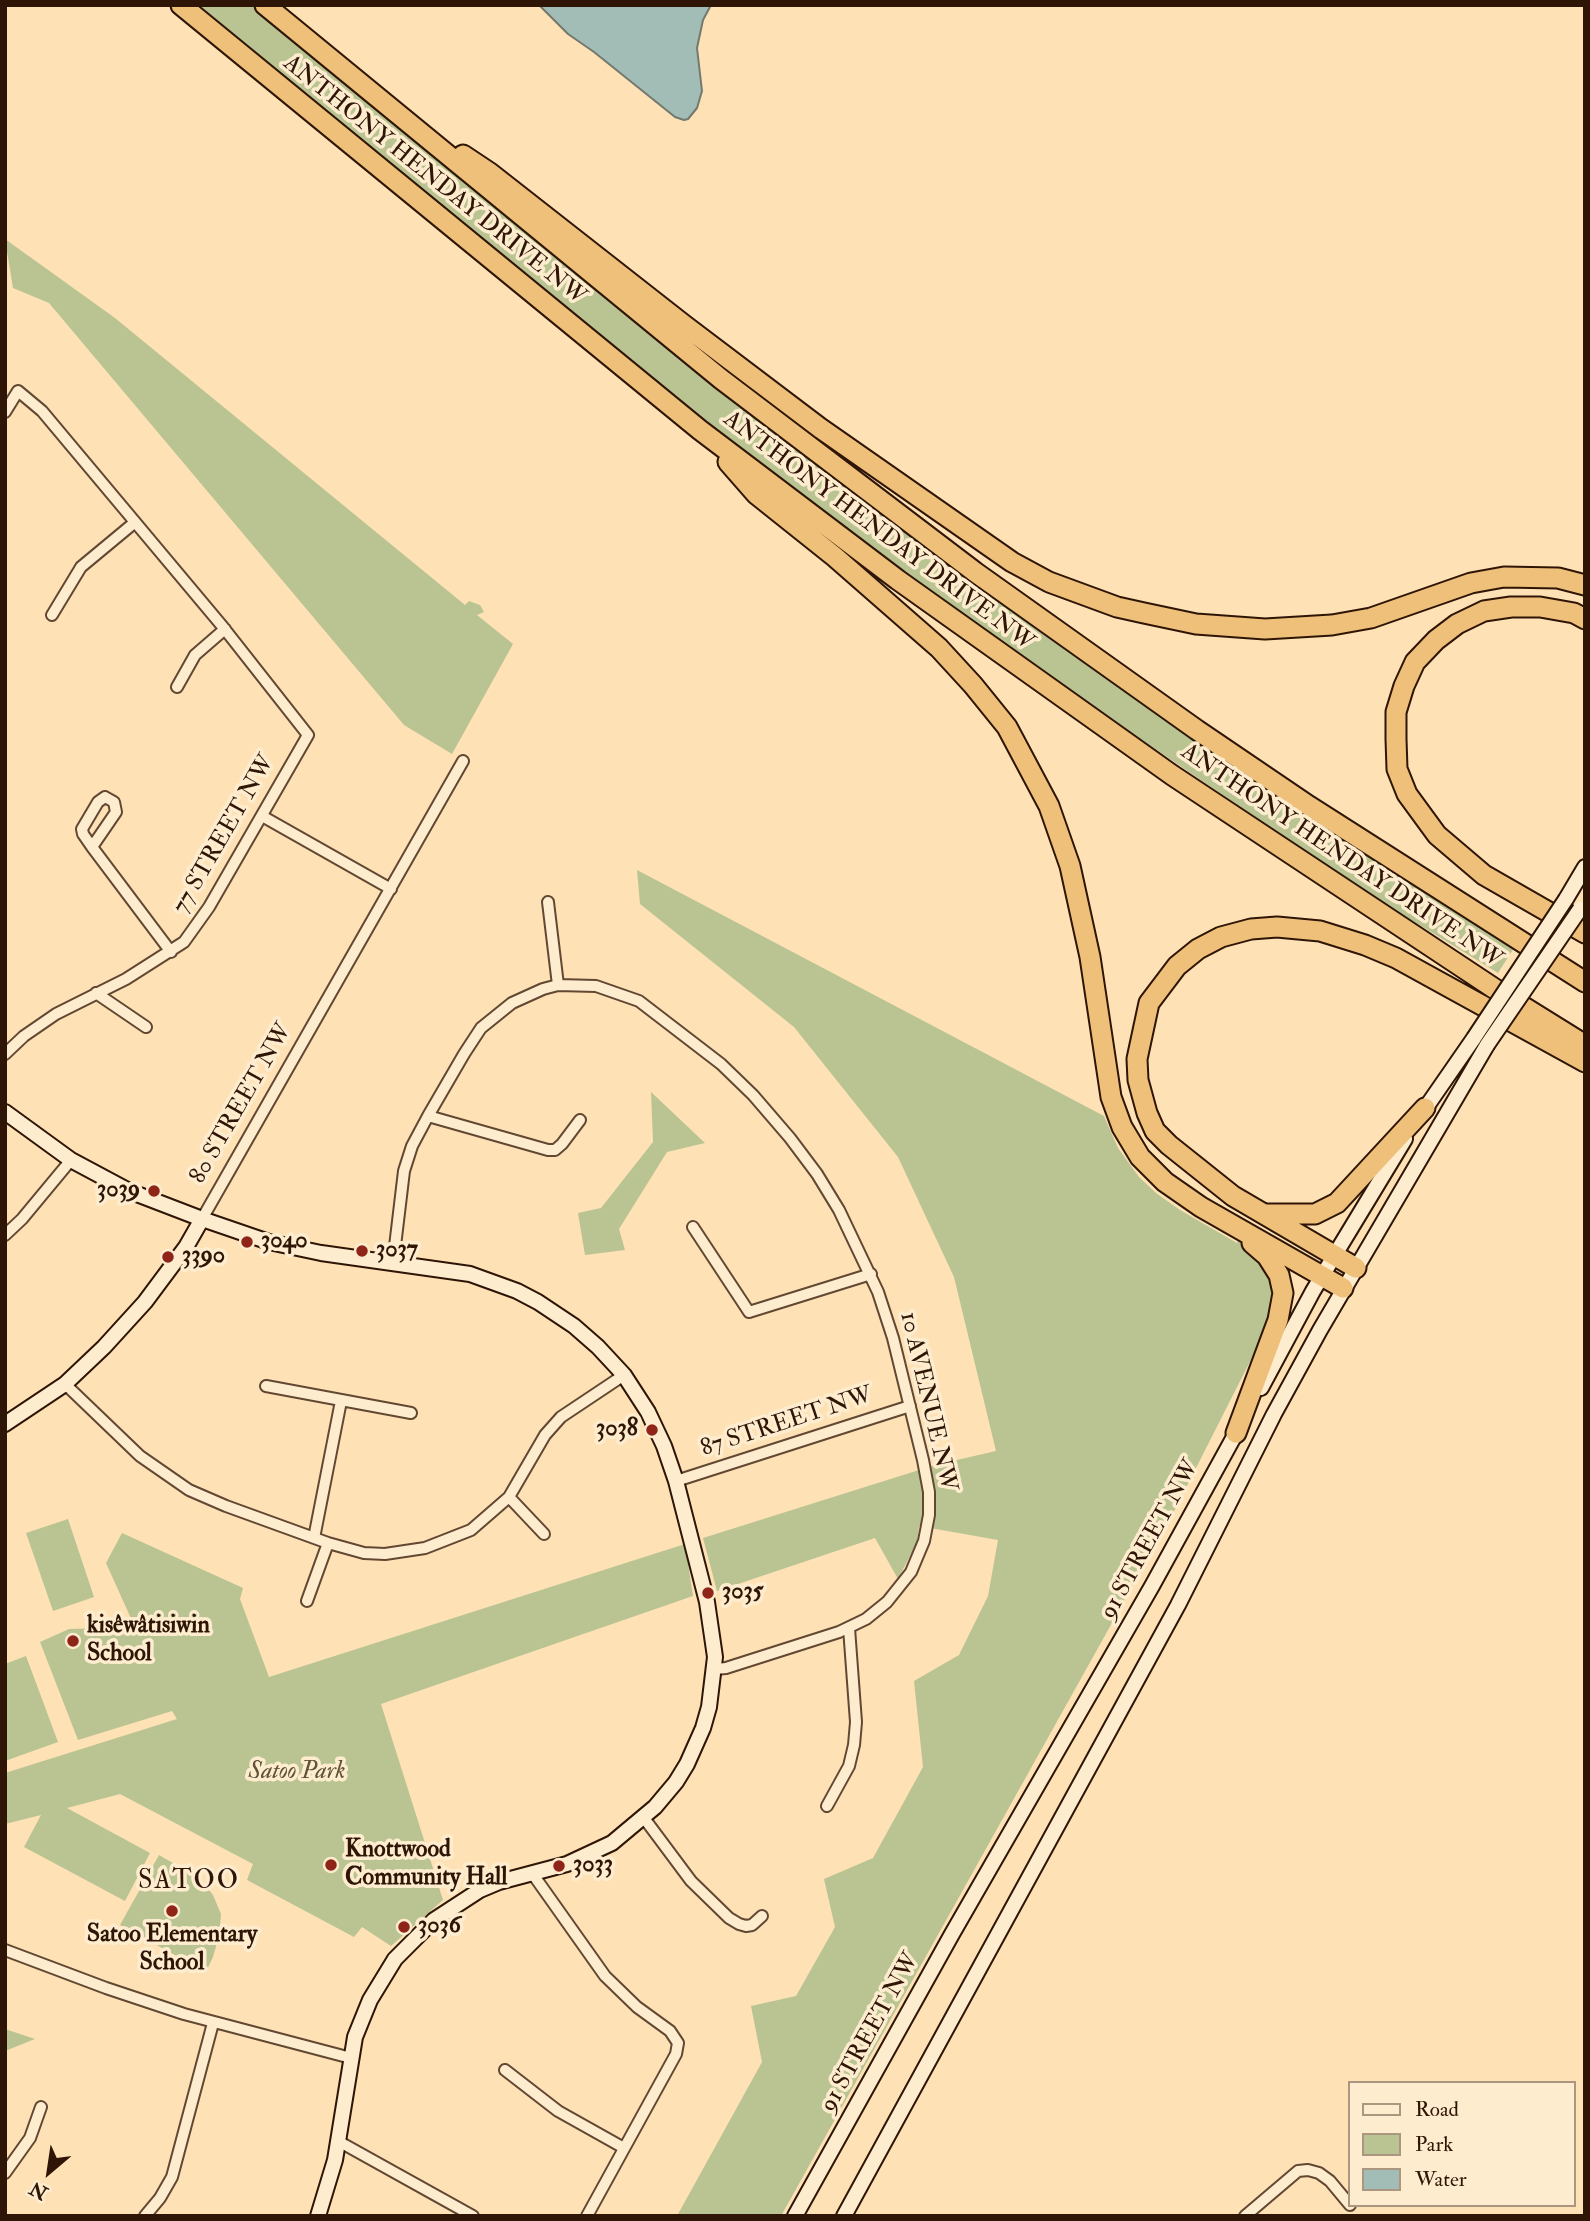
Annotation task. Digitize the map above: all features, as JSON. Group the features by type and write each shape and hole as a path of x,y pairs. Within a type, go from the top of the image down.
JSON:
{"highway":[{"name":"ANTHONY HENDAY DRIVE NW","path":"181,5 700,430 898,580 1079,710 1283,849 1585,1045"},
{"name":"ANTHONY HENDAY DRIVE NW","path":"265,5 721,379 975,572 1230,753 1585,982"},
{"path":"397,114 490,173 820,428 1012,562 1049,582 1117,607 1144,613 1196,624 1265,629 1332,625 1371,618 1471,583 1504,577 1558,578 1585,585"},
{"path":"700,430 756,494 835,557 939,648 1007,727 1049,806 1070,866 1090,957 1111,1097 1122,1127 1140,1157 1165,1182 1221,1218 1343,1288"},
{"path":"1585,618 1574,613 1540,607 1511,607 1484,611 1457,624 1436,640 1415,663 1396,712 1396,739 1397,769 1407,794 1437,835 1484,875 1585,933"},
{"path":"1356,1268 1222,1187 1169,1146 1155,1131 1138,1080 1137,1059 1149,1003 1177,967 1198,949 1221,937 1251,929 1277,926 1320,931 1396,958 1585,1062"},
{"path":"1502,930 1585,969"},
{"path":"1263,1213 1315,1213 1337,1203 1425,1108"},
{"path":"1221,1218 1267,1256 1279,1275 1283,1293 1278,1320 1236,1433"}],"main road":[{"name":"91 STREET NW","path":"844,2216 1178,1605 1274,1414 1343,1288 1480,1042 1585,867"},
{"name":"91 STREET NW","path":"795,2216 1152,1586 1334,1256 1425,1108 1480,1042 1583,906"},
{"path":"5,1112 71,1160 129,1191 202,1219 277,1244 321,1254 470,1274 517,1291 574,1326 624,1375 648,1412 676,1481 707,1602 714,1643 715,1669 709,1707 696,1745 676,1782 644,1818 612,1843 567,1864 480,1890 450,1908 420,1932 395,1959 370,2000 355,2038 331,2175 318,2216"},
{"name":"80 STREET NW","path":"5,1424 65,1384 104,1346 145,1302 186,1247 202,1219"}],"street":[{"path":"5,412 18,391 42,411 225,629 195,655 177,687"},
{"path":"52,615 81,567 134,523"},
{"name":"77 STREET NW","path":"5,1054 24,1036 56,1014 126,979 172,952 194,932 308,735 225,629"},
{"name":"80 STREET NW","path":"202,1219 463,761"},
{"path":"262,816 391,889"},
{"name":"77 STREET NW","path":"92,847 172,952"},
{"path":"548,902 558,985"},
{"name":"10 AVENUE NW","path":"393,1263 404,1171 412,1146 464,1054 488,1021 519,998 558,985 596,986 618,992 647,1006 694,1041 769,1112 817,1174 849,1228 871,1274 890,1329 911,1406 929,1492 929,1515 924,1541 911,1572 876,1611 849,1628 726,1668 715,1669"},
{"path":"96,993 146,1027"},
{"path":"428,1116 548,1150 555,1150 562,1144 580,1120"},
{"path":"5,1235 22,1219 71,1160"},
{"path":"693,1227 749,1312 871,1274"},
{"path":"65,1384 140,1456 175,1481 226,1506 328,1543 364,1553 385,1554 425,1548 471,1530 509,1497 545,1435 561,1417 624,1375"},
{"path":"266,1386 411,1413"},
{"path":"314,1538 341,1401"},
{"name":"87 STREET NW","path":"676,1481 911,1406"},
{"path":"509,1497 544,1534"},
{"path":"307,1601 328,1543"},
{"path":"827,1806 849,1766 854,1745 856,1721 849,1628"},
{"path":"644,1818 691,1881 729,1918 746,1926 752,1925 762,1916"},
{"path":"532,1873 605,1976 637,2007 670,2031 678,2043 676,2054 587,2216"},
{"path":"5,1950 106,1988 213,2022 351,2058"},
{"path":"145,2216 172,2177 213,2022"},
{"path":"505,2070 558,2111 624,2148"},
{"path":"5,2173 30,2138 41,2107"},
{"path":"338,2141 473,2216"},
{"path":"1245,2216 1298,2171 1307,2169 1330,2181 1348,2203"}],"green space":[{"path":"199,5 257,5 626,312 1514,948 1498,973 1369,894 999,643 820,510 682,402"},
{"path":"5,239 115,318 465,605 469,601 480,605 484,612 477,615 513,644 452,754 404,725 49,303 13,288"},
{"path":"637,870 1104,1116 1118,1148 1139,1177 1180,1210 1237,1243 1239,1239 1254,1251 1264,1262 1275,1288 1268,1326 1160,1539 1145,1559 1117,1614 781,2216 677,2216 762,2062 751,2006 796,1996 835,1927 824,1879 873,1858 923,1767 914,1681 959,1655 988,1596 998,1540 919,1526 917,1542 898,1579 875,1538 717,1591 703,1538 935,1465 996,1451 954,1277 898,1157 794,1027 640,904"},
{"path":"651,1092 705,1143 667,1152 619,1229 625,1250 585,1255 578,1213 601,1208 653,1142"},
{"path":"68,1519 94,1597 53,1611 26,1533"},
{"name":"Satoo Park","path":"122,1533 243,1588 240,1599 269,1677 685,1544 693,1596 381,1704 443,1900 391,1946 362,1927 354,1937 247,1880 253,1864 120,1794 67,1808 150,1853 125,1901 24,1847 41,1815 5,1824 5,1773 177,1719 172,1711 78,1740 40,1642 69,1629 107,1628 138,1634 106,1563"},
{"path":"26,1656 58,1742 5,1761 5,1664"},
{"path":"159,1855 199,1878 213,1895 221,1914 219,1936 206,1972 120,1925"},
{"path":"5,2029 35,2039 5,2051"}],"water":[{"path":"539,5 711,5 703,20 697,48 702,91 697,108 688,119 675,117 568,34"}],"place":[{"name":"3039","path":"154,1191"},
{"name":"3040","path":"247,1242"},
{"name":"3037","path":"362,1251"},
{"name":"3390","path":"168,1257"},
{"name":"3038","path":"652,1430"},
{"name":"3035","path":"708,1593"},
{"name":"kisêwâtisiwin School","path":"73,1641"},
{"name":"Knottwood Community Hall","path":"331,1865"},
{"name":"3033","path":"559,1866"},
{"name":"Satoo Elementary School","path":"172,1911"},
{"name":"3036","path":"404,1927"}],"district":[{"name":"SATOO","path":"189,1882"}]}
